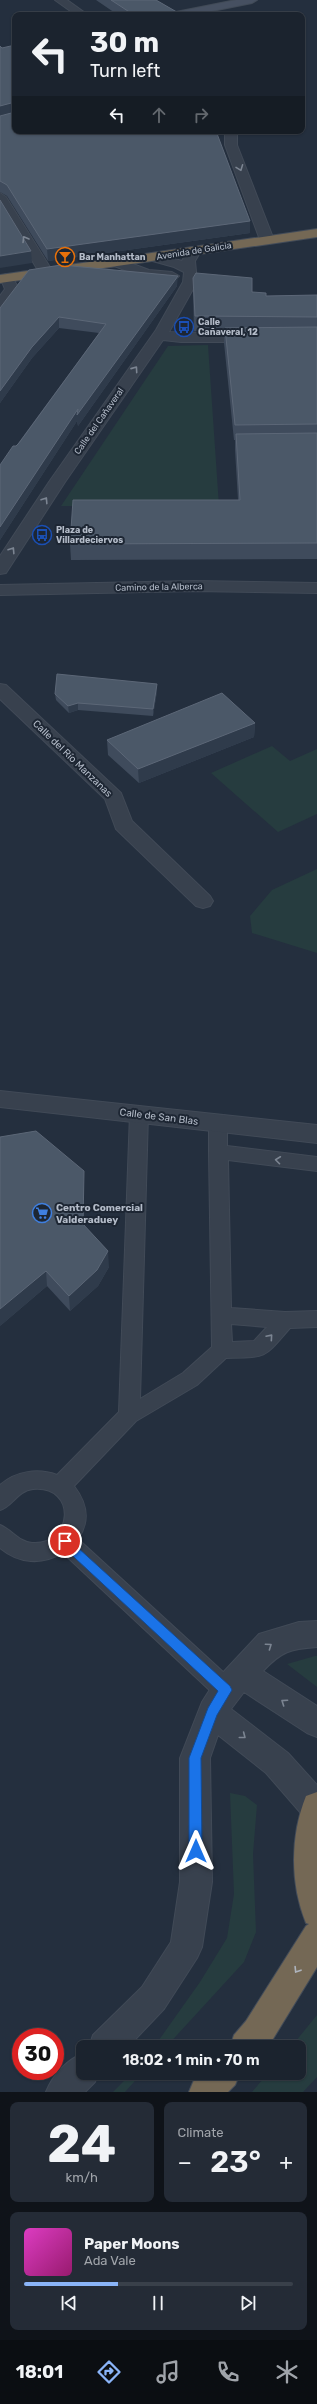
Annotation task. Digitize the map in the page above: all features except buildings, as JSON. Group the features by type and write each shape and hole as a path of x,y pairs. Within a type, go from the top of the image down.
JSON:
{"highway":[{"name":"Avenida de Galicia","path":"3,279 317,233"},
{"path":"317,1808 310,1838 311,1890 317,1912"},
{"path":"252,2040 258,2033 317,1937"},
{"path":"206,2092 217,2080"}],"street":[{"path":"60,0 78,12"},
{"path":"191,12 252,0"},
{"path":"231,134 231,145 267,240"},
{"path":"0,197 46,272"},
{"name":"Calle del Cañaveral","path":"0,569 159,335 188,286 190,273 188,261 194,251"},
{"path":"154,257 179,264 190,273"},
{"path":"117,262 149,274 190,273"},
{"path":"0,306 12,289 3,279"},
{"path":"159,335 181,338 269,338"},
{"name":"Camino de la Alberca","path":"0,590 194,586 317,588"},
{"name":"Calle del Río Manzanas","path":"4,698 114,797 123,824 203,901"},
{"name":"Calle de San Blas","path":"0,1099 317,1134"},
{"path":"282,1130 317,1130"},
{"path":"112,2040 153,1998 186,1948 196,1882 195,1758 226,1692 269,1644 299,1635 317,1634"},
{"path":"226,1692 317,1722"},
{"path":"226,1692 277,1763 317,1808"},
{"path":"63,2092 76,2078"}],"lane":[{"path":"129,1415 139,1114"},
{"path":"218,1123 222,1350"},
{"path":"218,1152 317,1164"},
{"path":"221,1315 285,1320 317,1319"},
{"path":"60,1486 129,1415 190,1379 222,1350 259,1349 285,1320"},
{"path":"0,1501 11,1489 32,1480 43,1480 60,1486 73,1500 76,1512 72,1532 65,1541 54,1548 30,1553 18,1550 2,1543"},
{"path":"65,1541 226,1692"}],"green space":[{"path":"208,345 219,506 61,506 168,346"},
{"path":"272,746 290,761 317,749 317,814 278,832 211,773"},
{"path":"317,869 317,953 252,933 250,916 272,890"},
{"path":"315,1656 317,1656 317,1687 287,1664"},
{"path":"230,1793 245,1796 257,1805 253,1854 256,1932 244,1962 172,2040 159,2040 200,1982 227,1938 234,1894"},
{"path":"317,2015 317,2077 303,2092 252,2092 262,2080 306,2080 306,2040 297,2040"},
{"path":"125,2080 136,2080 125,2092 113,2092"}],"place":[{"name":"Bar Manhattan","path":"65,257"},
{"name":"Calle Cañaveral, 12","path":"184,327"},
{"name":"Plaza de Villardeciervos","path":"42,535"},
{"name":"Centro Comercial Valderaduey","path":"42,1213"}],"route":[{"path":"65,1541 226,1690 212,1712 195,1758 196,1851"}]}
